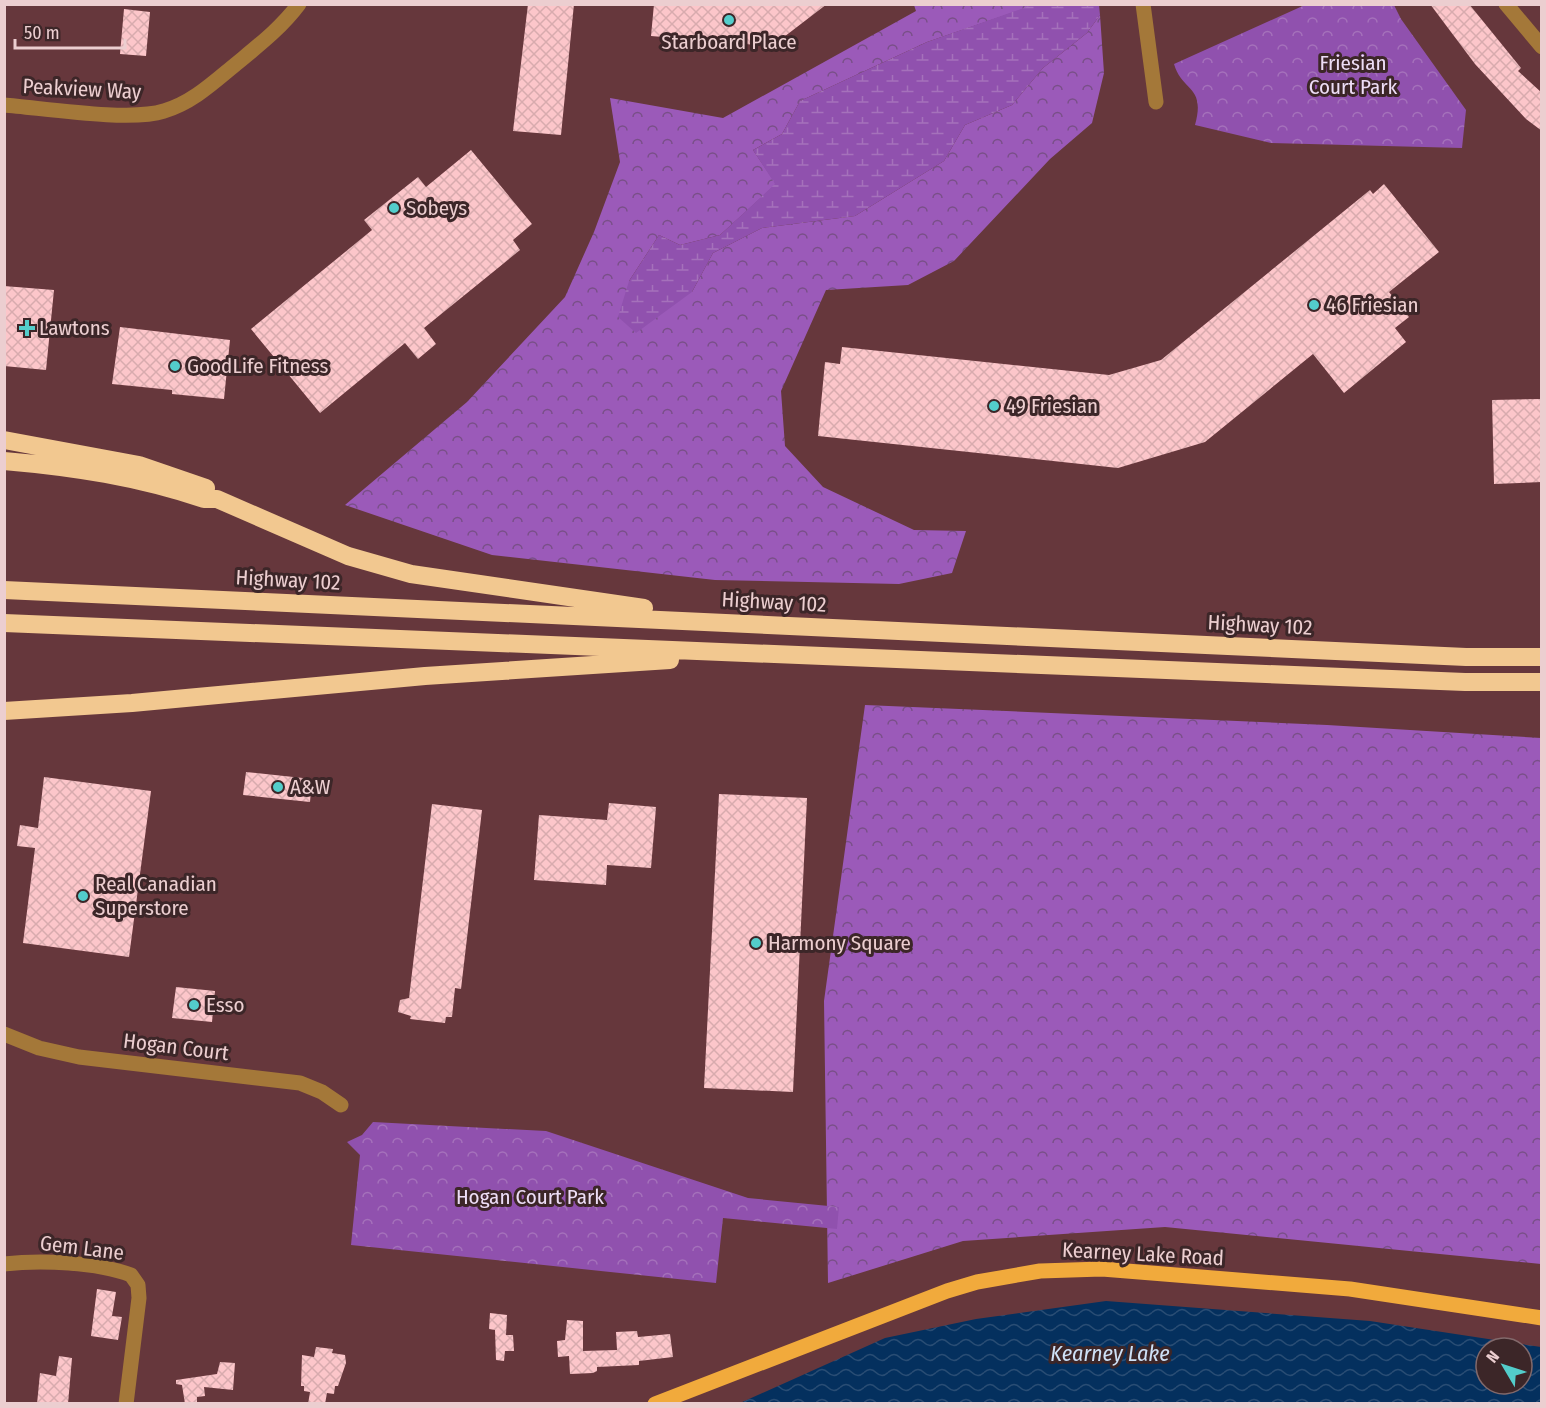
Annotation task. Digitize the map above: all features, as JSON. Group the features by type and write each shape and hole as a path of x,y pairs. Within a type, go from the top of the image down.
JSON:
{"highway":[{"path":"4,440 139,465 211,490 217,500"},
{"path":"4,461 80,468 130,477 204,499 217,500 348,556 411,574 760,624"},
{"name":"Highway 102","path":"4,590 1466,657 1542,657"},
{"path":"4,623 1465,682 1542,682"},
{"path":"4,711 132,704 425,676 758,654"}],"main road":[{"name":"Kearney Lake Road","path":"656,1404 947,1291 977,1282 1040,1271 1102,1269 1350,1289 1542,1318"}],"street":[{"name":"Peakview Way","path":"4,105 138,115 163,112 190,100 227,71 270,36 299,4"},
{"path":"1143,4 1156,102"},
{"path":"1506,4 1530,36 1542,47"},
{"name":"Hogan Court","path":"4,1034 39,1048 80,1058 300,1083 322,1092 341,1105"},
{"name":"Gem Lane","path":"4,1264 103,1268 131,1275 138,1285 139,1298 126,1404"}],"green space":[{"path":"1035,4 1099,5 1100,15 1087,33 1043,68 1012,105 965,125 944,161 855,216 762,228 713,253 692,292 636,333 618,317 629,281 659,235 680,245 720,235 775,184 753,150 782,134 800,101 927,42"},
{"name":"Friesian Court Park","path":"1307,4 1394,5 1401,19 1466,110 1462,148 1271,143 1195,125 1198,112 1195,96 1182,80 1174,64"},
{"path":"914,5 1035,5 927,42 800,101 782,134 753,150 776,184 720,235 680,245 659,235 629,281 692,292 713,253 762,228 855,216 944,161 965,125 1012,105 1043,68 1087,33 1100,15 1104,73 1092,123 1050,159 954,261 908,285 826,290 781,391 785,446 823,487 914,530 966,531 952,573 899,584 715,580 492,555 345,505 467,402 565,297 594,232 620,162 610,98 723,118 916,11"},
{"path":"865,705 1327,725 1541,738 1541,1264 1165,1227 963,1241 828,1283 824,1001"},
{"name":"Hogan Court Park","path":"373,1122 546,1131 748,1198 839,1207 837,1229 723,1218 716,1283 351,1245 360,1155 347,1142 362,1135"}],"water":[{"name":"Kearney Lake","path":"1106,1301 1370,1321 1474,1337 1474,1396 1534,1396 1534,1346 1541,1347 1541,1403 740,1403 885,1338 976,1319"}],"building":[{"path":"528,4 574,4 561,135 513,131"},
{"name":"Starboard Place","path":"654,4 827,4 780,40 757,45 651,36"},
{"path":"1430,4 1469,4 1521,68 1518,71 1542,93 1542,131 1526,119 1475,64"},
{"path":"124,9 150,12 146,56 120,54"},
{"path":"471,150 532,224 513,240 520,250 424,328 436,344 418,359 405,343 320,413 251,329 372,230 364,220 418,177 426,187"},
{"path":"1384,184 1439,252 1389,292 1409,317 1395,328 1406,342 1344,393 1313,354 1205,442 1118,468 818,436 825,362 840,364 842,347 1109,375 1161,360 1370,190 1373,194"},
{"name":"Lawtons","path":"4,286 54,290 46,370 4,366"},
{"path":"120,327 230,340 224,399 172,394 172,390 112,384"},
{"path":"1542,399 1542,482 1494,484 1492,400"},
{"name":"A&W","path":"246,772 312,779 310,802 243,795"},
{"name":"Real Canadian Superstore","path":"44,777 151,791 129,957 23,943 35,848 17,846 20,825 38,828"},
{"name":"Harmony Square","path":"719,794 807,798 793,1092 704,1088"},
{"path":"609,803 656,807 651,868 607,865 606,885 534,880 539,815 607,820"},
{"path":"432,804 482,810 461,989 455,988 452,1017 446,1017 445,1023 410,1019 411,1016 398,1012 400,1000 409,998"},
{"name":"Esso","path":"176,987 215,991 212,1022 172,1018"},
{"path":"97,1289 116,1292 112,1316 122,1317 118,1340 91,1336"},
{"path":"490,1313 507,1315 506,1335 513,1335 514,1351 505,1351 504,1361 496,1360 495,1330 489,1329"},
{"path":"567,1320 583,1321 583,1351 617,1350 616,1332 637,1331 638,1337 670,1334 673,1357 639,1361 639,1365 597,1367 597,1371 593,1373 570,1374 569,1356 558,1357 557,1341 565,1340"},
{"path":"316,1347 333,1349 332,1353 345,1355 346,1363 338,1386 335,1386 334,1394 327,1393 325,1404 308,1404 310,1392 304,1391 304,1386 301,1386 302,1355 314,1357"},
{"path":"59,1356 72,1358 68,1404 37,1404 40,1373 56,1376"},
{"path":"220,1362 235,1363 233,1390 204,1387 205,1396 197,1397 197,1402 185,1404 182,1385 176,1384 176,1380 217,1374"}],"place":[{"name":"Starboard Place","path":"729,20"},
{"name":"Sobeys","path":"394,208"},
{"name":"46 Friesian","path":"1314,305"},
{"name":"Lawtons","path":"27,328"},
{"name":"GoodLife Fitness","path":"175,366"},
{"name":"49 Friesian","path":"994,406"},
{"name":"A&W","path":"278,787"},
{"name":"Real Canadian Superstore","path":"83,896"},
{"name":"Harmony Square","path":"756,943"},
{"name":"Esso","path":"194,1005"}]}
